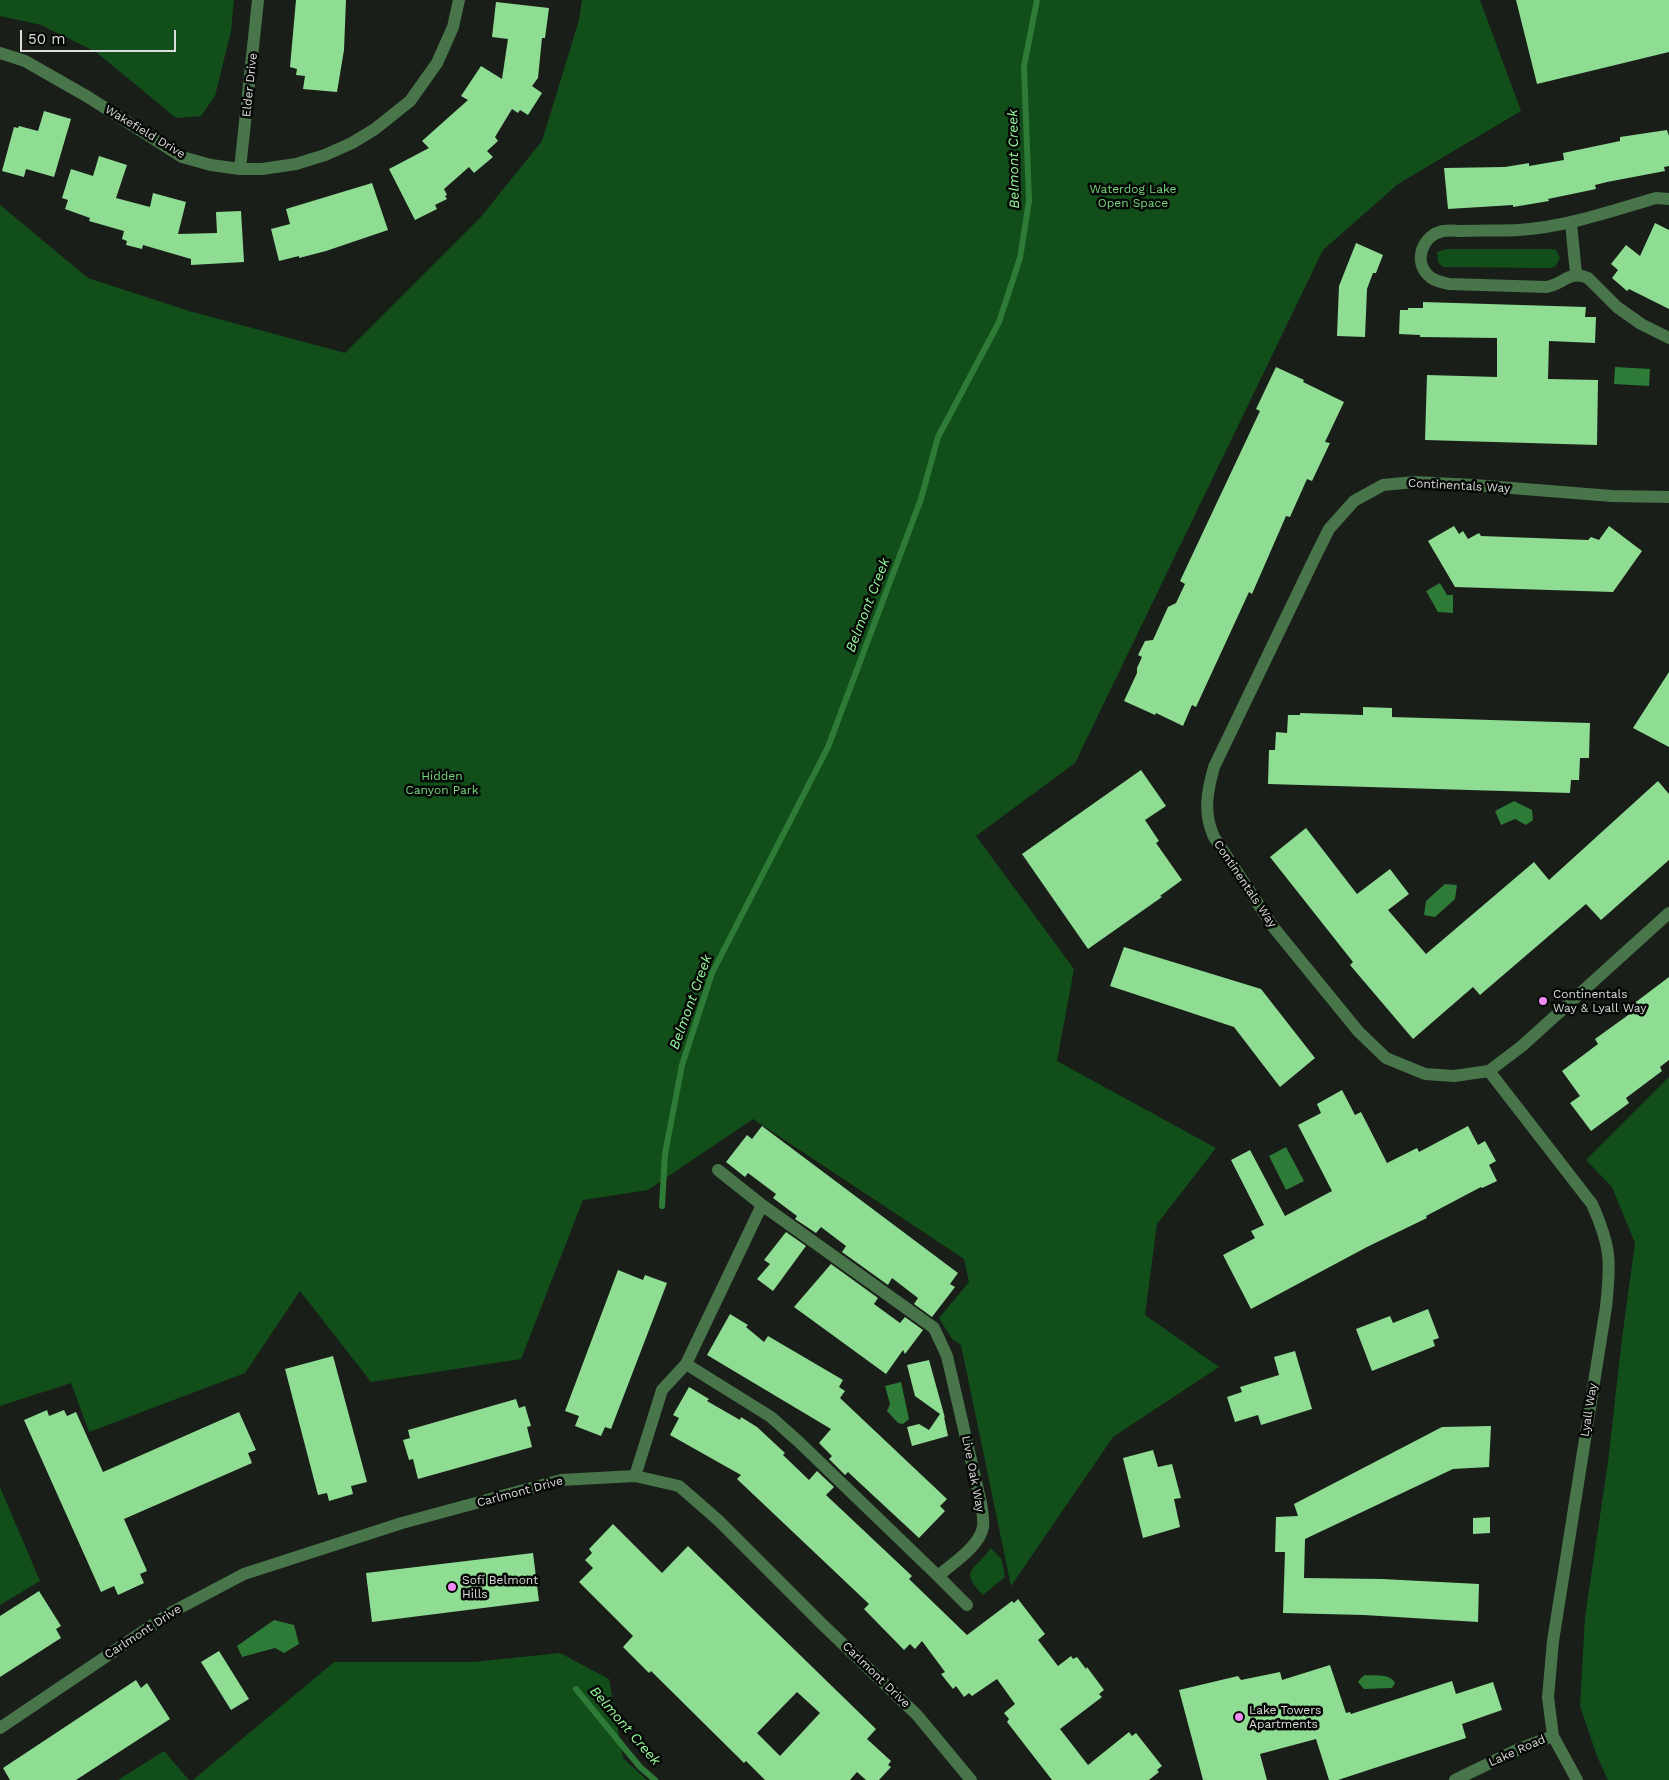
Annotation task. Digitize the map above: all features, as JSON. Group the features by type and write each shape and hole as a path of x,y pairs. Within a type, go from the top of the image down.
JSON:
{"street":[{"name":"Elder Drive","path":"240,169 258,0"},
{"name":"Wakefield Drive","path":"0,53 25,61 88,97 182,157 211,166 262,169 296,164 325,155 352,143 375,130 410,101 437,63 453,28 460,0"},
{"path":"1576,274 1560,284 1546,287 1448,284 1428,276 1422,264 1421,254 1423,244 1433,235 1443,231 1520,230 1571,222 1656,198 1669,198"},
{"path":"1571,222 1576,274"},
{"path":"1576,274 1588,278 1617,307 1641,324 1669,338"},
{"name":"Continentals Way","path":"1490,1071 1454,1076 1425,1074 1386,1058 1358,1031 1274,928 1214,837 1208,824 1206,803 1214,767 1329,529 1354,501 1383,485 1414,482 1612,496 1669,498"},
{"path":"1490,1071 1522,1046 1669,913"},
{"name":"Lyall Way","path":"1490,1071 1592,1204 1603,1229 1608,1249 1610,1271 1606,1307 1553,1641 1548,1697 1553,1736 1577,1780"},
{"name":"Live Oak Way","path":"718,1170 762,1205 934,1328 944,1347 981,1503 983,1527 980,1537 973,1546 938,1576"},
{"path":"635,1476 662,1390 686,1364 762,1205"},
{"path":"686,1364 771,1417 966,1605"},
{"name":"Carlmont Drive","path":"0,1728 172,1612 244,1574 402,1523 560,1480 635,1476 679,1486 718,1520 917,1715 971,1780"},
{"name":"Lake Road","path":"1455,1780 1521,1748 1553,1736"}],"green space":[{"path":"0,0 234,0 231,31 215,96 201,116 176,118 96,52 41,25 0,16"},
{"name":"Hidden Canyon Park","path":"582,0 1480,0 1521,111 1398,184 1323,250 1075,763 976,836 1074,969 1057,1061 1216,1148 1157,1224 1145,1315 1219,1367 1113,1437 1011,1586 961,1345 952,1339 939,1318 969,1282 964,1259 753,1119 648,1190 583,1200 521,1359 371,1382 300,1291 245,1373 89,1432 71,1383 0,1406 0,205 88,278 189,311 345,353 480,218 542,141 579,20"},
{"path":"1446,249 1552,249 1556,250 1560,258 1555,267 1549,268 1443,267 1438,262 1437,252"},
{"path":"1669,1077 1669,1780 1608,1780 1597,1756 1580,1706 1585,1617 1608,1462 1635,1243 1612,1187 1586,1160"},
{"path":"0,1487 40,1581 0,1605"},
{"path":"991,1548 1002,1560 1005,1577 983,1595 971,1580 970,1575 975,1566"},
{"path":"560,1653 609,1679 623,1758 647,1780 193,1780 334,1662 473,1662"},
{"path":"164,1751 189,1780 118,1780"}],"shaded area":[{"path":"1615,367 1650,369 1649,386 1614,384"},
{"path":"1440,583 1447,595 1453,595 1453,613 1438,612 1426,591"},
{"path":"1514,801 1532,810 1533,820 1526,825 1515,819 1501,825 1495,811"},
{"path":"1445,884 1457,885 1455,899 1435,917 1424,915 1426,901"},
{"path":"1286,1147 1304,1181 1286,1190 1269,1156"},
{"path":"901,1382 909,1419 903,1424 898,1423 887,1411 890,1404 885,1386"},
{"path":"274,1620 294,1625 299,1644 284,1653 275,1648 242,1657 237,1646"},
{"path":"1365,1675 1386,1676 1395,1683 1392,1688 1364,1689 1358,1682"}],"building":[{"path":"296,0 346,0 344,50 337,92 303,89 305,76 296,75 297,69 290,67"},
{"path":"1516,0 1669,0 1669,52 1537,84"},
{"path":"496,2 549,8 545,38 542,38 538,78 532,86 542,93 528,115 520,110 518,113 512,109 495,137 498,141 487,151 493,157 474,173 469,167 444,189 447,199 435,205 437,209 415,220 389,169 429,148 422,141 468,100 461,96 481,66 502,79 508,39 492,37"},
{"path":"44,111 71,119 54,177 26,169 24,177 2,171 14,127 18,128 19,126 38,131"},
{"path":"1667,130 1669,136 1669,166 1664,167 1665,171 1595,185 1596,189 1548,199 1549,201 1513,207 1513,205 1448,209 1444,168 1505,167 1529,163 1529,166 1564,160 1563,153 1620,141 1620,137"},
{"path":"99,156 127,165 116,198 150,207 153,193 186,202 178,234 217,233 216,212 241,211 244,262 191,265 191,259 143,245 142,249 126,245 127,241 122,239 124,231 89,221 90,218 65,209 68,200 62,198 71,169 93,176"},
{"path":"372,183 388,230 326,251 279,261 271,229 290,224 286,209"},
{"path":"1655,223 1669,230 1669,309 1629,289 1627,291 1612,278 1618,270 1611,264 1626,245 1640,256"},
{"path":"1356,243 1383,255 1367,289 1365,337 1337,336 1339,286"},
{"path":"1423,302 1586,307 1585,317 1596,317 1595,343 1549,341 1548,379 1598,380 1597,445 1425,440 1427,375 1497,377 1497,338 1420,337 1420,335 1399,334 1400,310 1423,308"},
{"path":"1276,367 1344,402 1325,442 1330,443 1312,481 1307,479 1290,517 1286,516 1252,594 1249,592 1196,707 1192,705 1183,726 1124,701 1137,673 1142,657 1138,655 1145,641 1153,640 1168,607 1176,603 1185,584 1180,581 1260,411 1256,409"},
{"path":"1454,526 1459,534 1463,531 1468,539 1479,533 1481,536 1588,540 1591,537 1599,540 1609,526 1642,551 1613,592 1455,587 1428,541"},
{"path":"1669,672 1669,747 1633,728"},
{"path":"1363,707 1392,708 1392,717 1590,723 1589,758 1580,758 1579,780 1571,780 1570,793 1268,784 1269,750 1275,750 1276,732 1287,733 1288,715 1300,715 1300,713 1363,715"},
{"path":"1141,770 1166,806 1145,820 1159,841 1156,843 1182,880 1160,896 1162,897 1088,949 1022,854"},
{"path":"1658,781 1669,794 1669,860 1601,920 1586,904 1480,995 1473,987 1413,1039 1350,965 1353,962 1270,857 1306,828 1357,894 1390,869 1409,894 1388,910 1426,954 1534,862 1549,880"},
{"path":"1124,947 1261,989 1315,1058 1280,1087 1234,1027 1110,986"},
{"path":"1669,977 1669,1060 1660,1067 1662,1071 1626,1098 1629,1103 1591,1131 1570,1103 1580,1096 1562,1071 1598,1044 1595,1039 1631,1013 1628,1008"},
{"path":"1342,1090 1355,1115 1361,1112 1387,1163 1417,1148 1419,1152 1468,1126 1478,1145 1485,1141 1496,1161 1489,1165 1497,1181 1481,1187 1426,1216 1427,1218 1367,1247 1251,1309 1223,1255 1255,1238 1251,1231 1264,1225 1231,1160 1250,1150 1285,1216 1332,1191 1298,1125 1321,1113 1317,1104"},
{"path":"762,1126 958,1273 950,1284 955,1287 932,1317 914,1304 918,1298 892,1278 888,1285 842,1252 846,1246 821,1227 816,1233 795,1219 797,1216 773,1198 776,1194 748,1173 745,1177 726,1162 747,1135 752,1139"},
{"path":"786,1232 806,1246 773,1291 757,1279 770,1264 764,1260"},
{"path":"831,1264 878,1298 874,1304 900,1323 905,1317 923,1330 905,1354 903,1350 886,1374 794,1307"},
{"path":"618,1270 643,1280 645,1275 667,1283 611,1429 605,1427 601,1436 575,1426 579,1416 565,1411"},
{"path":"1428,1309 1439,1338 1433,1340 1435,1346 1372,1371 1356,1329 1390,1316 1393,1323"},
{"path":"730,1314 748,1325 746,1327 764,1342 768,1336 843,1380 839,1387 845,1391 840,1398 947,1499 940,1506 945,1511 919,1538 848,1472 845,1475 829,1459 832,1456 819,1443 831,1429 707,1355"},
{"path":"1295,1351 1312,1409 1261,1425 1258,1415 1235,1422 1227,1397 1242,1392 1240,1387 1279,1375 1274,1357"},
{"path":"333,1356 367,1482 351,1486 353,1494 329,1501 327,1493 318,1495 285,1369"},
{"path":"929,1360 948,1436 912,1446 907,1427 919,1424 929,1430 940,1414 915,1396 907,1365"},
{"path":"689,1387 709,1399 707,1401 740,1420 741,1417 757,1427 785,1453 783,1455 809,1480 817,1471 834,1487 826,1495 912,1576 909,1579 967,1635 1012,1601 1014,1603 1018,1599 1045,1634 1038,1640 1058,1666 1071,1656 1073,1659 1077,1657 1104,1690 1099,1694 1102,1697 1060,1729 1088,1765 1129,1732 1132,1736 1136,1733 1162,1766 1157,1770 1159,1772 1149,1780 1052,1780 1007,1722 1009,1719 1004,1713 1015,1704 997,1679 972,1696 969,1693 964,1697 956,1686 953,1689 941,1674 945,1672 922,1641 915,1649 910,1644 904,1650 864,1609 869,1604 737,1479 741,1475 670,1435 679,1418 673,1415"},
{"path":"516,1399 519,1408 525,1406 531,1426 527,1427 532,1447 418,1479 413,1459 409,1460 403,1440 410,1438 408,1430"},
{"path":"47,1410 49,1416 64,1410 67,1416 76,1412 103,1472 239,1412 256,1450 248,1453 252,1463 124,1519 147,1571 140,1574 144,1583 118,1595 114,1586 101,1592 24,1420"},
{"path":"1491,1426 1489,1467 1453,1469 1305,1539 1304,1578 1382,1579 1479,1584 1478,1622 1364,1615 1283,1613 1285,1552 1275,1552 1276,1517 1298,1516 1294,1504 1442,1427"},
{"path":"1153,1450 1158,1467 1172,1464 1181,1498 1174,1499 1180,1527 1143,1538 1123,1458"},
{"path":"1490,1517 1490,1533 1473,1534 1473,1518"},
{"path":"613,1524 662,1573 688,1546 876,1729 867,1739 891,1761 888,1765 891,1767 879,1780 866,1780 857,1772 850,1780 765,1780 746,1761 744,1763 651,1671 649,1673 623,1647 633,1636 579,1582 593,1568 585,1560 592,1553 589,1549","holes":["797,1692 820,1713 780,1756 757,1733"]},
{"name":"Sofi Belmont Hills","path":"533,1553 539,1601 372,1622 366,1573"},
{"path":"39,1591 61,1626 56,1629 61,1638 0,1677 0,1616"},
{"path":"219,1651 249,1699 231,1710 201,1662"},
{"path":"1330,1665 1346,1713 1350,1712 1351,1714 1452,1681 1456,1694 1493,1682 1502,1710 1462,1724 1466,1738 1338,1780 1329,1780 1316,1739 1260,1754 1267,1780 1203,1780 1179,1690 1238,1676 1241,1680 1280,1672 1282,1680"},
{"path":"136,1680 141,1688 147,1683 170,1719 76,1780 10,1780 3,1768"}],"waterway":[{"name":"Belmont Creek","path":"662,1206 665,1154 682,1065 712,973 828,747 921,499 938,437 999,322 1020,258 1029,201 1024,66 1037,0"},
{"name":"Belmont Creek","path":"576,1689 640,1767 655,1780"}],"place":[{"name":"Continentals Way & Lyall Way","path":"1543,1001"},
{"name":"Sofi Belmont Hills","path":"452,1587"},
{"name":"Lake Towers Apartments","path":"1239,1717"}],"park label":[{"name":"Waterdog Lake Open Space","path":"1133,196"}]}
